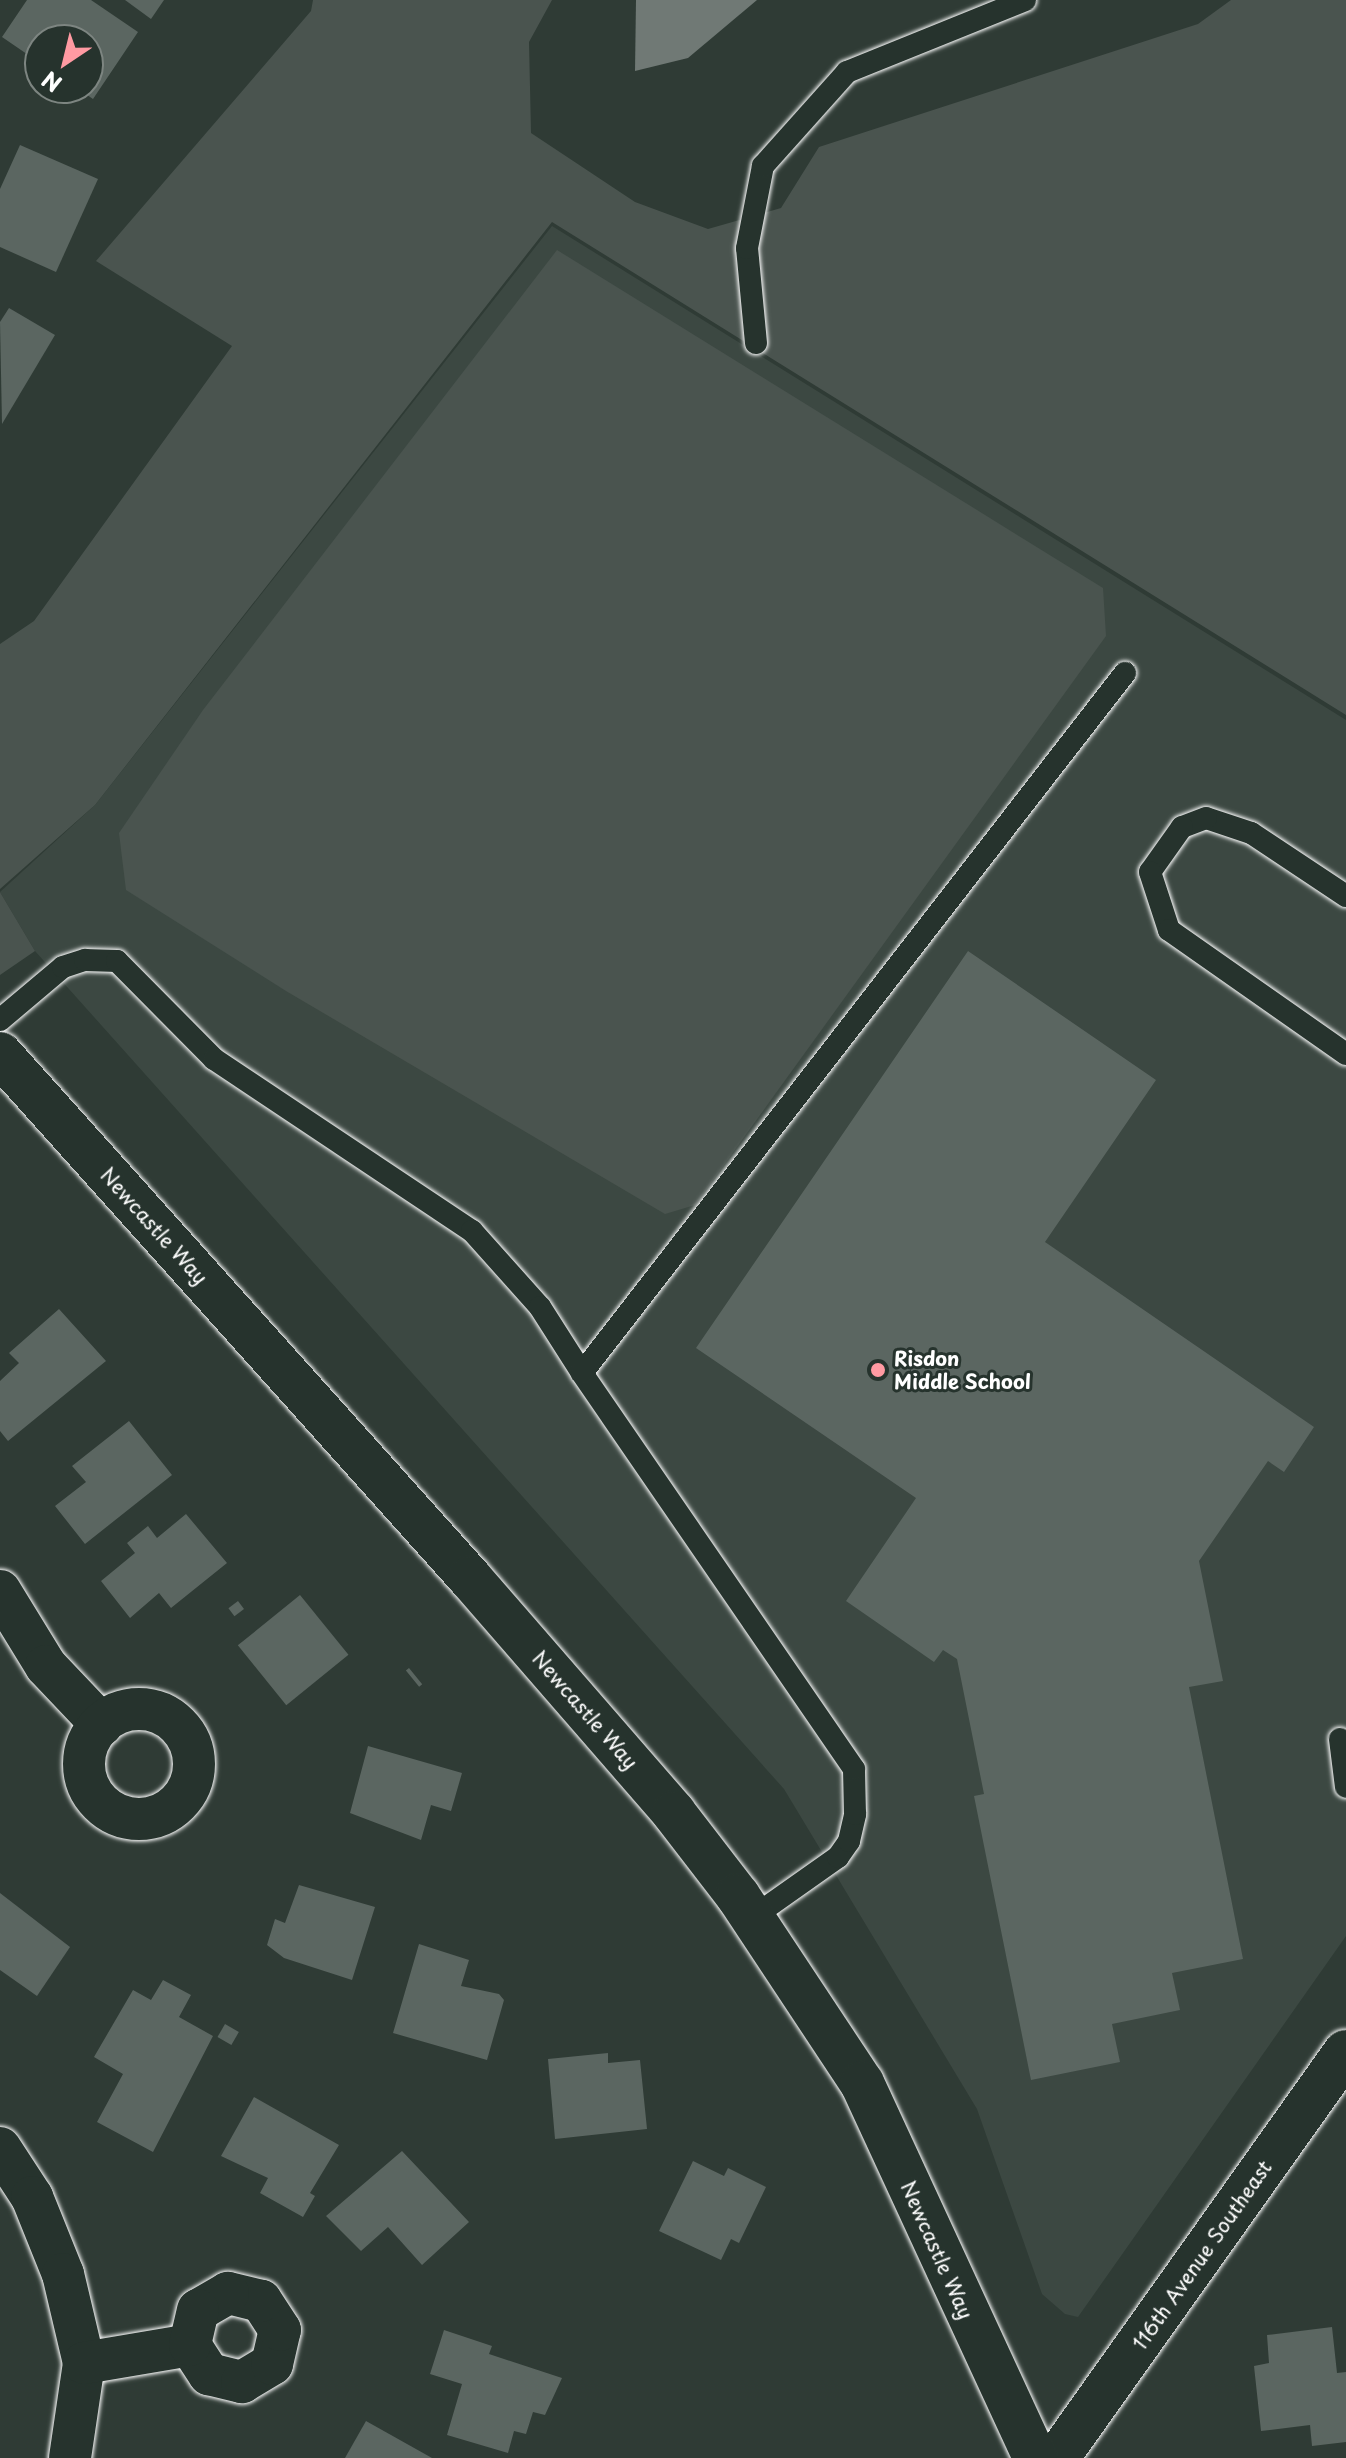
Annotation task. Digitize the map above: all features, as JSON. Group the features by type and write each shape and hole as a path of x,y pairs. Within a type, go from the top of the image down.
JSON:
{"main road":[{"name":"Newcastle Way","path":"0,1054 664,1801 753,1917 862,2083 1035,2458"},
{"name":"116th Avenue Southeast","path":"1057,2458 1346,2052"}],"street":[{"path":"0,1591 46,1666 102,1725"},
{"path":"148,1710 181,1728 194,1764 192,1804 140,1819 112,1812 97,1800 84,1765 87,1746 102,1725 129,1711 148,1710"},
{"path":"0,2148 32,2197 63,2274 84,2363 70,2458"},
{"path":"84,2363 190,2345"}],"lane":[{"path":"756,343 747,248 763,166 847,72 1025,0"},
{"path":"582,1373 1125,673"},
{"path":"1346,896 1251,833 1206,818 1182,827 1150,872 1169,930 1346,1054"},
{"path":"0,1020 63,967 85,960 117,961 214,1059 472,1231 540,1307 854,1769 855,1814 849,1841 838,1857 753,1917"},
{"path":"1340,1739 1346,1787"}],"shaded area":[{"path":"313,0 552,0 529,42 531,133 635,202 708,229 781,208 819,147 1198,24 1231,0 1346,0 1346,715 552,222 95,805 0,889 0,644 34,621 232,346 96,261 311,11"},
{"path":"636,0 757,0 688,58 635,71"},
{"name":"Risdon Middle School","path":"552,226 1346,720 1346,1936 1078,2317 1065,2314 1042,2294 977,2109 784,1789 35,951 0,892 95,805"},
{"path":"557,250 1103,588 1106,636 695,1205 665,1214 286,991 126,890 119,833 203,710"},
{"path":"0,892 35,951 0,975"}],"building":[{"path":"27,0 91,0 138,32 104,83 104,24 24,24 24,52 2,37"},
{"path":"125,0 164,0 151,19"},
{"path":"20,145 98,179 56,272 0,247 0,189"},
{"path":"9,308 55,335 2,424 0,322"},
{"path":"968,951 1156,1080 1045,1242 1314,1427 1284,1472 1268,1461 1199,1561 1223,1681 1189,1687 1243,1959 1172,1973 1180,2010 1112,2024 1120,2062 1031,2080 974,1796 984,1794 957,1659 943,1650 934,1662 846,1601 916,1498 696,1348"},
{"path":"59,1309 106,1361 8,1441 0,1431 0,1381 19,1363 9,1353"},
{"path":"129,1421 172,1475 85,1544 55,1506 86,1482 72,1466"},
{"path":"186,1514 227,1563 171,1608 159,1593 130,1618 101,1581 135,1553 127,1543 148,1526 157,1538"},
{"path":"300,1595 348,1655 286,1705 238,1645"},
{"path":"238,1601 244,1609 234,1616 228,1608"},
{"path":"409,1668 422,1684 419,1687 406,1671"},
{"path":"368,1746 462,1773 451,1811 431,1805 421,1840 350,1813"},
{"path":"299,1885 375,1907 352,1980 284,1958 267,1945 275,1919 285,1923"},
{"path":"0,1893 70,1947 37,1996 0,1970"},
{"path":"419,1944 469,1960 461,1986 499,1994 504,2000 487,2060 393,2033"},
{"path":"163,1980 191,1995 179,2017 213,2036 153,2152 97,2122 123,2074 94,2057 133,1990 151,2000"},
{"path":"225,2024 239,2032 231,2045 218,2037"},
{"path":"608,2053 608,2063 640,2060 647,2129 555,2139 548,2059"},
{"path":"254,2097 339,2145 310,2193 315,2196 303,2217 260,2193 268,2178 221,2156"},
{"path":"402,2151 469,2222 422,2265 388,2227 361,2251 326,2216"},
{"path":"693,2161 724,2176 728,2168 766,2187 739,2243 731,2239 721,2260 659,2231"},
{"path":"1332,2327 1337,2373 1346,2372 1346,2442 1312,2446 1310,2425 1261,2431 1254,2366 1269,2363 1267,2335"},
{"path":"444,2330 492,2346 489,2354 562,2378 545,2415 533,2412 526,2434 514,2431 508,2453 447,2435 462,2384 430,2374"},
{"path":"366,2421 432,2458 345,2458"}],"place":[{"name":"Risdon Middle School","path":"878,1370"}]}
